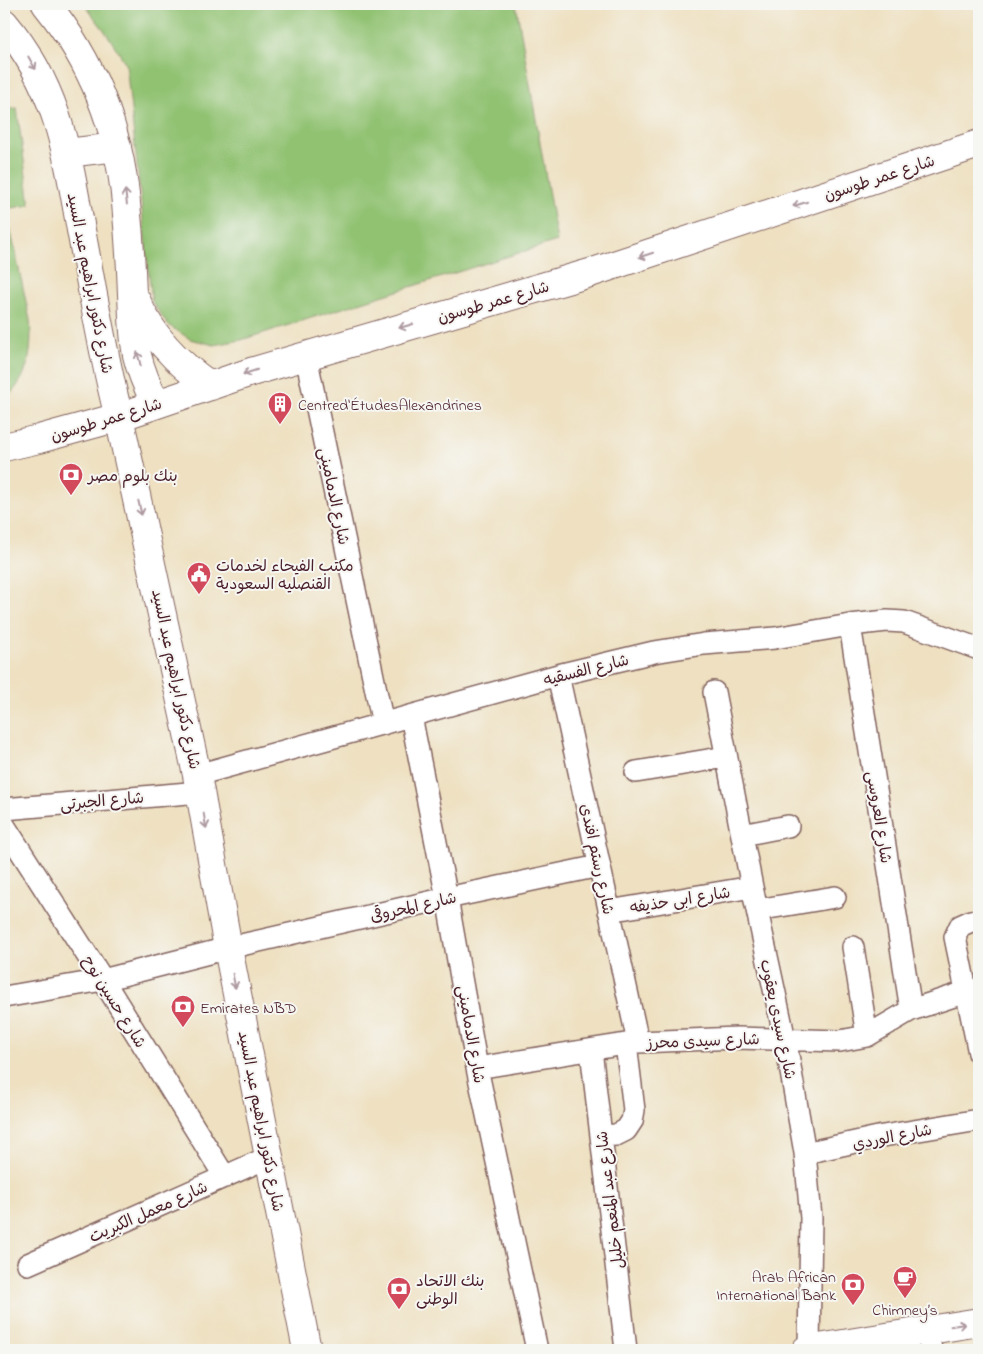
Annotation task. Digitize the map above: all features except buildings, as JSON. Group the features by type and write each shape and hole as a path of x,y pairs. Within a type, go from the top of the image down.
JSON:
{"street":[{"name":"شارع دكتور ابراهيم عبد السيد","path":"47,4 79,51 92,76 117,147 126,204 133,323 137,354 147,387 156,404"},
{"name":"شارع دكتور ابراهيم عبد السيد","path":"4,23 22,47 43,83 59,122 67,153 108,377 119,417 199,783 228,948 307,1350"},
{"name":"شارع عمر طوسون","path":"4,447 119,417 306,356 590,273 979,144"},
{"path":"67,153 117,147"},
{"path":"132,291 147,322 168,350 210,386"},
{"name":"شارع الدمامينى","path":"306,356 383,724"},
{"name":"شارع الفسقيه","path":"199,783 383,724 558,675 654,652 704,644 775,638 850,625 887,621 904,622 979,649"},
{"name":"شارع العروسى","path":"850,625 911,1010"},
{"name":"شارع رستم افندى","path":"558,675 609,911 632,1043 634,1110 632,1121 626,1130 616,1136 601,1136"},
{"name":"شارع سيدى يعقوب","path":"714,692 752,887 785,1039 805,1153 810,1218 808,1350"},
{"name":"شارع الدمامينى","path":"411,716 447,898 477,1068 537,1350"},
{"path":"636,772 726,757"},
{"name":"شارع الجبرتى","path":"4,809 199,783"},
{"name":"شارع حسين نوح","path":"4,825 103,980 224,1177"},
{"path":"742,835 788,826"},
{"name":"شارع المحروقى","path":"4,997 103,980 228,948 447,898 599,866"},
{"name":"شارع ابى حذيفه","path":"609,911 752,887"},
{"path":"757,910 835,897"},
{"path":"979,920 960,926 954,937 972,992 979,1053"},
{"path":"853,947 866,1036"},
{"name":"شارع سيدى محرز","path":"477,1068 632,1043 738,1038 840,1041 866,1036 911,1010 972,992"},
{"name":"شارع عبد المنعم خليل","path":"591,1050 626,1350"},
{"name":"شارع الوردي","path":"805,1153 883,1136 979,1120"},
{"name":"شارع معمل الكبريت","path":"28,1264 269,1158"},
{"path":"808,1350 930,1340 979,1322"}],"green space":[{"path":"84,4 516,4 557,241 241,340 214,345 190,339 168,325 152,302 126,64 107,34"},
{"path":"17,108 30,205 6,209 30,320 31,343 24,374 19,383 4,400 4,110"}],"place":[{"name":"Centred'ÉtudesAlexandrines","path":"280,425"},
{"name":"بنك بلوم مصر","path":"71,496"},
{"name":"مكتب الفيحاء لخدمات القنصليه السعودية","path":"199,595"},
{"name":"Emirates NBD","path":"183,1028"},
{"name":"Chimney’s","path":"905,1299"},
{"name":"Arab African International Bank","path":"853,1306"},
{"name":"بنك الاتحاد الوطنى","path":"399,1310"}]}
